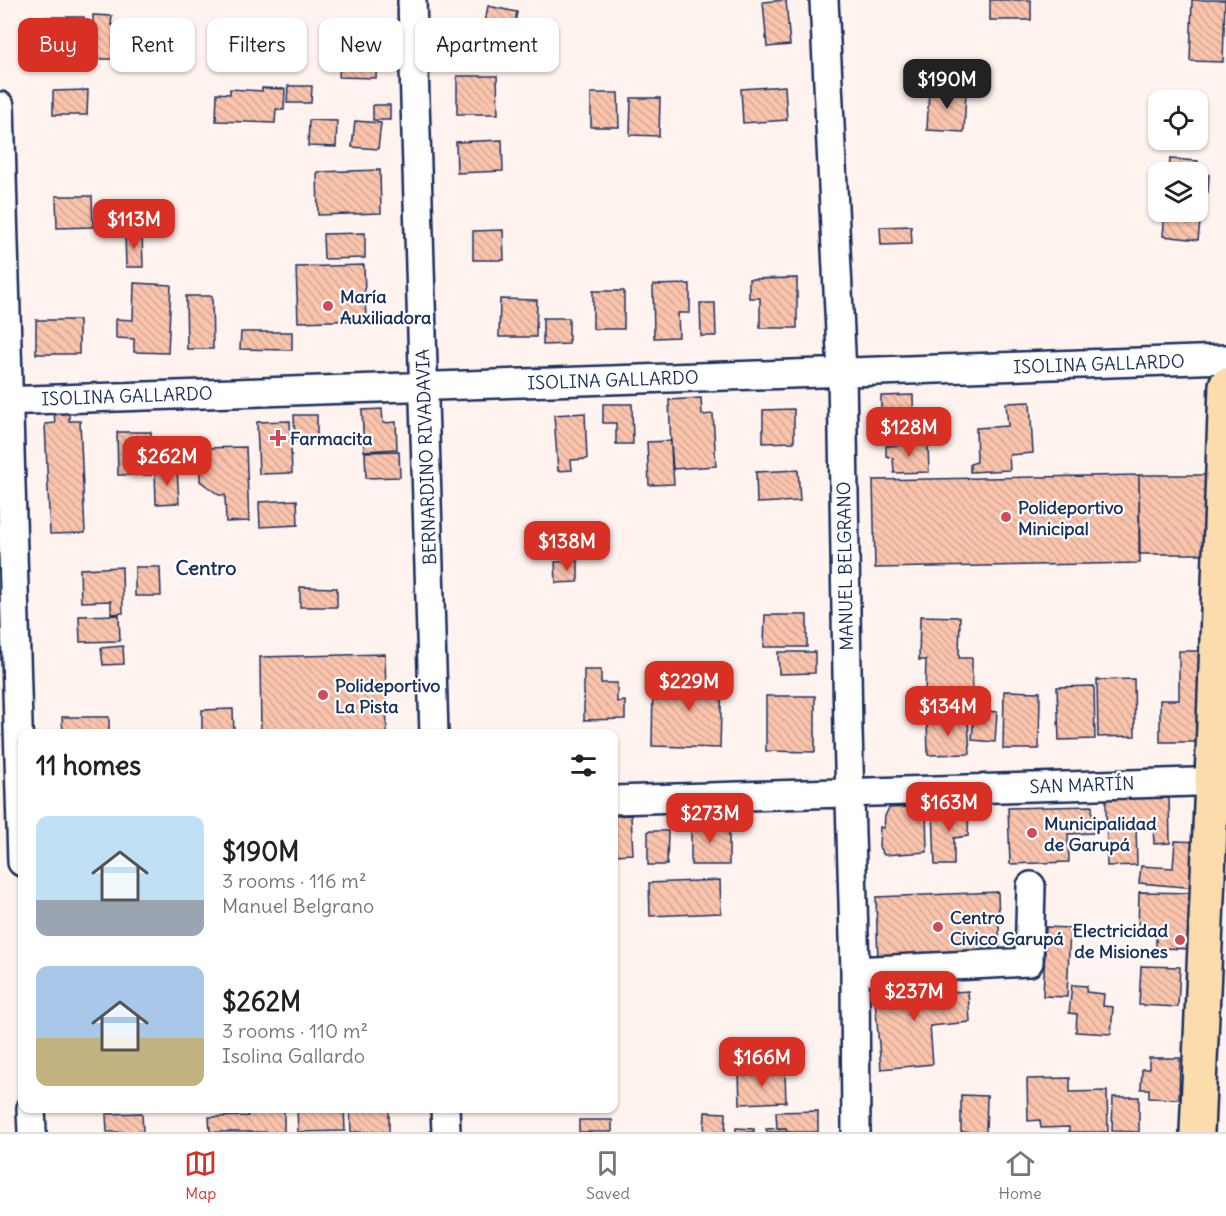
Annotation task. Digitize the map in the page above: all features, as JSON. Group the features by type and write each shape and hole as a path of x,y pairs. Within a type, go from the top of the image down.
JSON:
{"main road":[{"path":"1197,1132 1219,781 1226,385"}],"street":[{"name":"BERNARDINO RIVADAVIA","path":"412,0 434,729"},
{"name":"MANUEL BELGRANO","path":"824,0 842,373 855,971 856,1132"},
{"path":"0,106 14,819 18,840"},
{"name":"ISOLINA GALLARDO","path":"5,401 1226,359"},
{"name":"SAN MARTÍN","path":"618,800 1219,781"},
{"path":"855,971 1029,962 1031,886"},
{"path":"31,1113 32,1132"},
{"path":"445,1113 446,1132"}],"building":[{"path":"786,0 790,45 767,47 763,2"},
{"path":"990,0 1031,0 1031,20 990,20"},
{"path":"1192,0 1225,0 1223,62 1190,61"},
{"path":"488,6 517,12 516,18 486,18"},
{"path":"93,15 112,16 110,18 110,59 98,59 98,18 93,18"},
{"path":"39,17 84,17 84,18"},
{"path":"339,72 376,72 376,78 339,77"},
{"path":"457,76 497,76 498,114 457,114"},
{"path":"288,86 312,86 311,103 287,103"},
{"path":"785,86 787,120 743,123 741,89"},
{"path":"262,88 285,89 284,110 276,109 275,123 216,121 217,93 230,94 230,89 262,91"},
{"path":"929,89 966,91 964,132 927,130"},
{"path":"88,90 87,115 53,115 53,91"},
{"path":"591,93 618,93 619,127 591,127"},
{"path":"631,98 660,98 659,136 630,135"},
{"path":"373,105 390,105 390,120 373,120"},
{"path":"309,120 337,121 336,147 308,146"},
{"path":"355,121 381,123 378,149 352,147"},
{"path":"502,140 503,171 457,173 456,142"},
{"path":"1170,159 1198,161 1198,162 1170,162"},
{"path":"380,170 381,213 318,215 317,172"},
{"path":"56,196 92,196 93,227 57,228"},
{"path":"1164,222 1200,222 1198,240 1163,236"},
{"path":"911,226 912,244 881,245 880,227"},
{"path":"503,230 504,260 473,260 473,231"},
{"path":"142,233 143,267 126,267 125,234"},
{"path":"365,233 365,258 324,259 323,234"},
{"path":"364,265 366,320 298,322 296,267"},
{"path":"797,278 797,328 760,328 760,298 749,298 749,279"},
{"path":"134,283 171,285 168,353 134,352 134,339 116,338 116,319 133,320"},
{"path":"690,284 690,313 678,313 679,337 654,338 653,285"},
{"path":"593,291 624,291 624,329 593,329"},
{"path":"186,296 212,296 213,349 187,349"},
{"path":"500,299 537,300 536,337 499,337"},
{"path":"700,303 715,303 716,336 701,336"},
{"path":"543,318 569,318 569,344 543,345"},
{"path":"36,320 79,320 79,354 36,354"},
{"path":"241,332 292,332 292,350 240,349"},
{"path":"913,395 914,441 881,441 881,396"},
{"path":"701,398 702,415 713,414 716,466 672,469 669,400"},
{"path":"1030,402 1033,453 1009,455 1010,470 970,472 970,464 977,462 976,428 1008,426 1006,403"},
{"path":"603,404 632,404 633,444 616,444 616,423 603,423"},
{"path":"382,409 383,423 396,422 397,449 364,451 362,410"},
{"path":"794,409 794,442 763,443 763,410"},
{"path":"69,411 69,421 80,421 85,533 50,534 45,424 55,423 54,412"},
{"path":"585,413 587,459 571,460 572,470 558,471 554,415"},
{"path":"294,415 317,415 317,440 295,441"},
{"path":"290,421 292,473 259,474 257,422"},
{"path":"117,432 151,432 151,475 118,475"},
{"path":"671,441 674,484 649,485 647,442"},
{"path":"928,444 929,472 894,473 893,458 886,456 886,446"},
{"path":"246,447 249,521 226,522 225,495 219,495 200,481 200,448"},
{"path":"399,451 400,477 366,478 365,452"},
{"path":"177,469 179,503 156,504 155,470"},
{"path":"798,470 800,501 757,503 756,472"},
{"name":"Polideportivo Minicipal","path":"1139,475 1140,563 875,568 873,480"},
{"path":"1139,475 1208,475 1208,554 1139,554"},
{"path":"297,500 298,525 260,527 259,502"},
{"path":"578,561 578,582 556,583 555,562"},
{"path":"122,567 123,613 111,614 111,601 81,602 80,569"},
{"path":"135,567 160,567 161,596 135,596"},
{"path":"300,587 337,588 337,607 300,607"},
{"path":"119,615 120,641 80,642 79,616"},
{"path":"765,615 807,615 807,647 764,647"},
{"path":"920,616 960,617 959,658 972,658 972,696 925,695 926,660 919,660"},
{"path":"123,646 124,664 103,665 101,648"},
{"path":"1179,651 1203,651 1202,742 1160,742 1160,700 1179,700"},
{"path":"778,652 815,652 815,673 779,674"},
{"name":"Polideportivo La Pista","path":"385,654 387,729 261,729 260,657"},
{"path":"584,670 601,670 601,683 617,683 617,702 625,701 625,719 584,720"},
{"path":"681,672 722,673 720,748 652,746 653,686 681,686"},
{"path":"1134,679 1135,736 1098,737 1097,680"},
{"path":"1094,686 1095,739 1059,740 1057,687"},
{"path":"1004,691 1040,692 1039,749 1003,749"},
{"path":"766,696 815,696 815,752 766,751"},
{"path":"233,709 234,729 202,729 202,710"},
{"path":"974,710 997,712 995,742 972,740"},
{"path":"62,717 109,717 109,729 63,729"},
{"path":"968,719 970,754 928,755 927,720"},
{"path":"1169,798 1170,843 1154,844 1153,825 1136,826 1137,865 1107,866 1106,799"},
{"path":"1092,806 1093,833 1068,834 1069,862 1010,864 1008,808"},
{"path":"915,807 915,813 926,811 927,852 884,855 879,847 880,827 884,828 885,816 889,808"},
{"path":"969,808 968,836 954,838 954,865 935,865 933,811"},
{"path":"631,815 633,854 618,855 618,816"},
{"path":"691,824 729,824 729,865 691,865"},
{"path":"648,831 668,831 667,865 648,865"},
{"path":"1175,841 1200,842 1196,888 1139,883 1141,866 1173,868"},
{"path":"720,880 721,913 650,916 649,883"},
{"name":"Centro Cívico Garupá","path":"998,892 1000,958 878,963 876,897"},
{"path":"1139,892 1196,893 1195,949 1156,948 1156,932 1138,932"},
{"path":"1046,927 1070,928 1067,997 1043,996"},
{"path":"1141,966 1180,967 1178,1007 1139,1005"},
{"path":"928,983 929,994 968,991 970,1022 930,1026 933,1064 881,1069 874,987"},
{"path":"1072,985 1087,986 1086,992 1104,994 1103,1006 1113,1007 1111,1034 1076,1032 1077,1014 1069,1013"},
{"path":"1149,1058 1180,1058 1179,1099 1149,1098 1149,1089 1141,1089 1142,1069 1149,1069"},
{"path":"785,1073 786,1102 740,1104 739,1075"},
{"path":"1070,1078 1070,1092 1107,1091 1108,1132 1069,1132 1069,1127 1041,1128 1040,1120 1028,1121 1027,1079"},
{"path":"961,1095 987,1096 986,1132 961,1132"},
{"path":"1113,1097 1139,1097 1139,1132 1112,1131"},
{"path":"818,1111 818,1132 787,1132 786,1128 777,1128 776,1112"},
{"path":"705,1112 726,1113 725,1132 704,1132"},
{"path":"142,1113 143,1132 107,1132 106,1114"},
{"path":"248,1113 284,1113 284,1132 210,1132 209,1117 248,1116"},
{"path":"297,1113 344,1113 345,1131 298,1132"},
{"path":"350,1113 389,1113 389,1132 351,1132"},
{"path":"579,1120 612,1120 612,1132 579,1132"},
{"path":"736,1128 754,1129 754,1132 736,1132"},
{"path":"786,1128 787,1132 767,1132 766,1129"}],"place":[{"name":"María Auxiliadora","path":"328,306"},
{"name":"Farmacita","path":"278,438"},
{"name":"Polideportivo Minicipal","path":"1006,517"},
{"name":"Polideportivo La Pista","path":"323,695"},
{"name":"Municipalidad de Garupá","path":"1032,833"},
{"name":"Centro Cívico Garupá","path":"938,927"},
{"name":"Electricidad de Misiones","path":"1180,940"}],"district":[{"name":"Centro","path":"206,567"}]}
